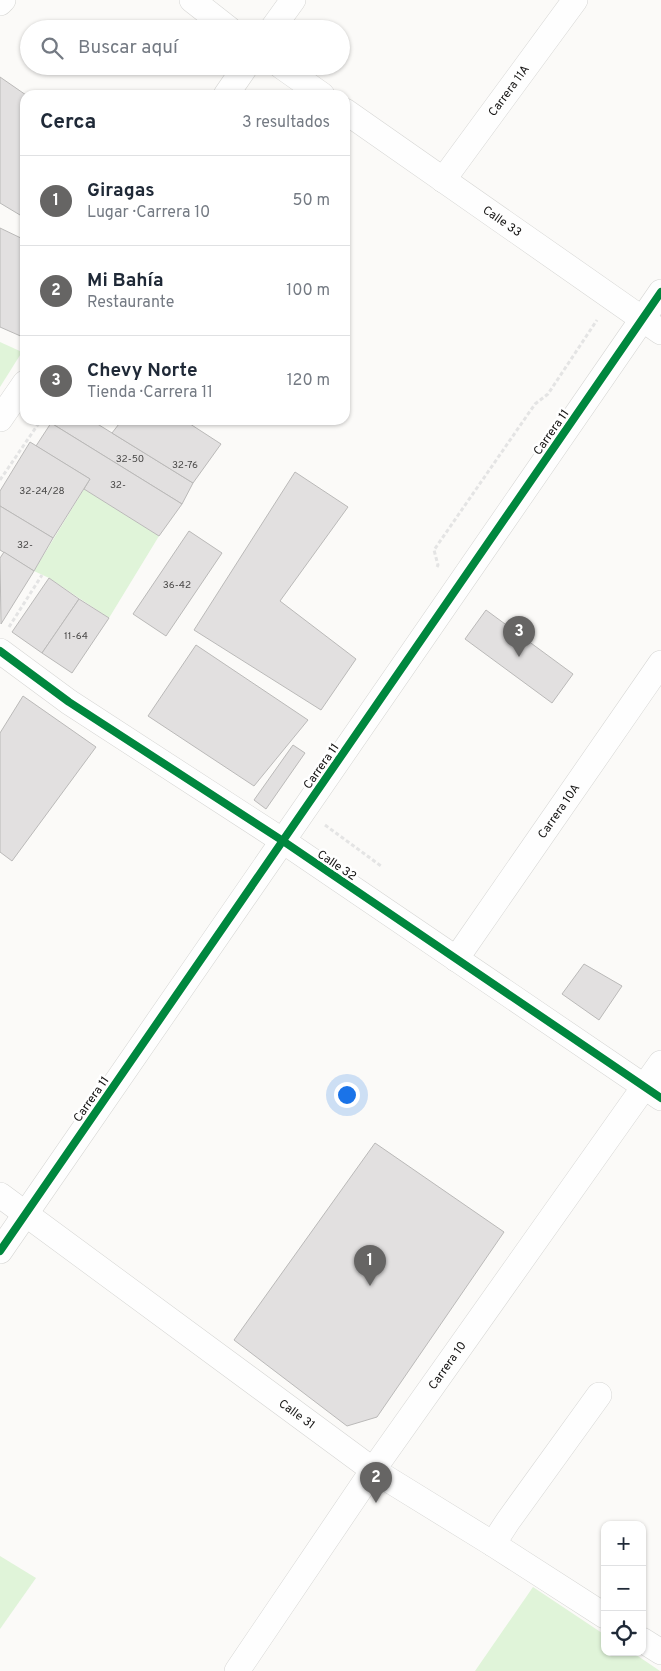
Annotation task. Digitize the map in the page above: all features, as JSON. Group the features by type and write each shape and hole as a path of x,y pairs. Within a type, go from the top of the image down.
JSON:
{"street":[{"path":"0,3 3,0"},
{"path":"192,0 218,20"},
{"path":"279,20 293,0"},
{"name":"Carrera 11A","path":"443,180 575,0"},
{"path":"229,90 240,75"},
{"path":"294,75 315,90"},
{"name":"Calle 33","path":"350,115 652,325"},
{"name":"Carrera 11","path":"0,1251 283,841 652,325 661,292"},
{"path":"0,418 20,390"},
{"name":"Calle 32","path":"2,642 69,702 283,841 653,1092"},
{"name":"Carrera 10A","path":"456,959 661,663"},
{"name":"Carrera 10","path":"237,1671 373,1470 653,1092 661,1063"},
{"name":"Calle 31","path":"0,1195 373,1470 601,1613"},
{"path":"493,1544 599,1395"},
{"path":"646,1643 661,1652"}],"path":[{"path":"433,573 438,565 434,550 535,404 548,394 597,319"},
{"path":"0,480 38,425"},
{"path":"2,642 42,575"},
{"path":"324,824 381,866"}],"green space":[{"path":"0,342 20,351 20,355 0,387"},
{"path":"84,489 159,536 109,618 49,578 34,571"},
{"path":"0,1556 36,1578 0,1629"},
{"path":"533,1587 601,1632 601,1656 638,1656 660,1671 475,1671"}],"building":[{"path":"0,77 20,91 20,215 0,203"},
{"path":"0,228 20,238 20,336 0,327"},
{"path":"50,425 54,425 182,504 159,536 84,489 90,479 36,446"},
{"path":"54,425 99,425 193,483 182,504"},
{"path":"118,425 192,425 221,444 193,483 112,433"},
{"path":"30,442 90,479 53,538 0,506 0,491"},
{"path":"295,472 348,507 280,601 356,659 321,710 194,630"},
{"path":"0,506 53,538 34,571 0,550"},
{"path":"189,531 222,553 166,636 133,614"},
{"path":"4,552 34,571 1,624 0,558"},
{"path":"49,578 79,599 42,653 12,632"},
{"path":"79,599 109,618 72,673 42,653"},
{"path":"486,610 573,674 552,703 465,639"},
{"path":"196,645 308,720 254,786 148,716"},
{"path":"23,696 96,747 12,861 0,852 0,733"},
{"path":"293,745 305,753 266,809 254,800"},
{"path":"584,964 622,986 599,1020 562,994"},
{"path":"375,1143 504,1232 377,1417 347,1426 234,1340"}],"cycle path":[{"path":"0,1251 661,292"},
{"path":"0,651 69,702 283,841 661,1098"}],"place":[{"name":"Chevy Norte","path":"519,657"},
{"name":"Giragas","path":"370,1286"},
{"name":"Mi Bahía","path":"376,1503"}]}
